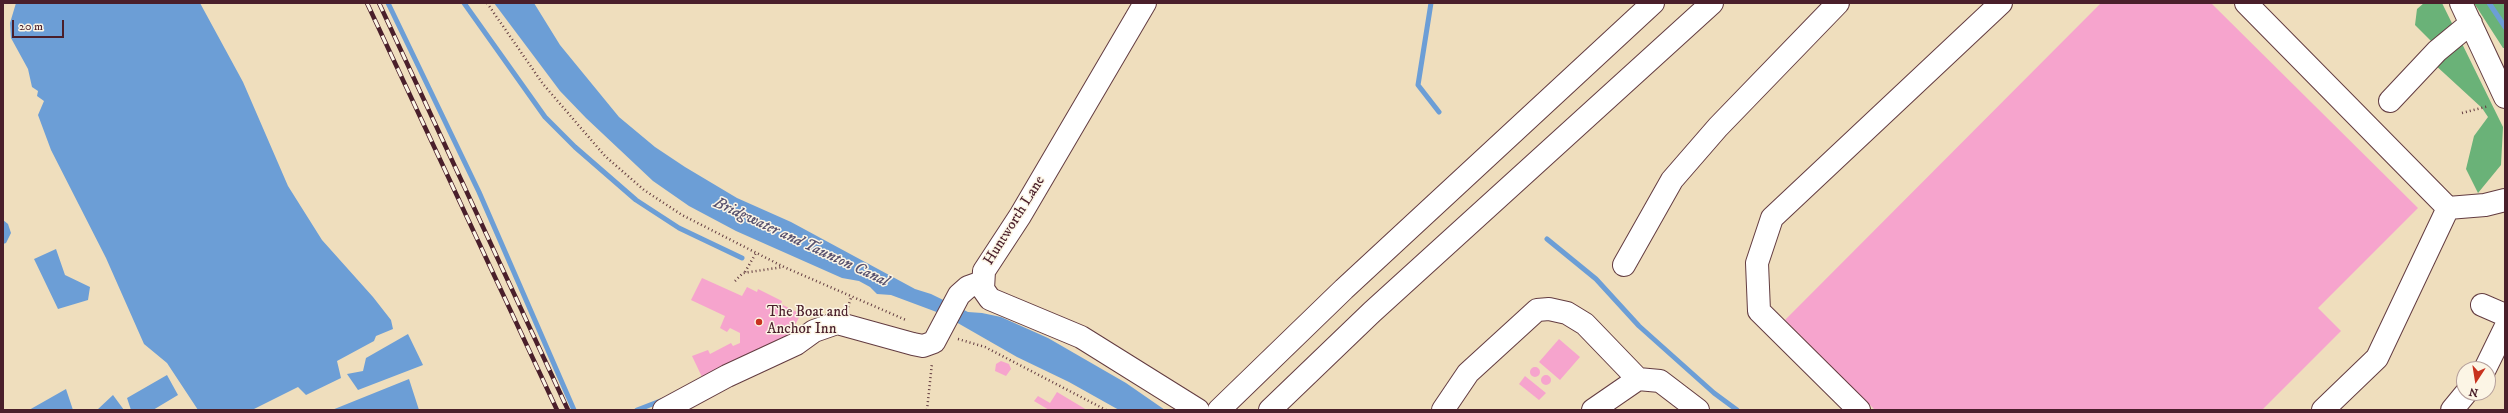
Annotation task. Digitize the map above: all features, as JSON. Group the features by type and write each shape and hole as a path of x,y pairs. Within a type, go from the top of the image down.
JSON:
{"main road":[{"name":"Huntworth Lane","path":"1145,3 1020,216 984,271 982,282 985,295 990,299 1081,338 1198,410"},
{"path":"1218,410 1344,289 1653,3"},
{"path":"1270,410 1372,312 1712,3"},
{"path":"1624,265 1672,180 1718,127 1838,3"},
{"path":"1859,410 1759,311 1757,263 1772,218 2001,3"},
{"path":"2246,3 2448,208"},
{"path":"2461,3 2502,94"},
{"path":"2390,101 2437,51 2471,23"},
{"path":"2448,208 2485,205 2505,200"},
{"path":"2323,410 2377,358 2448,208"},
{"path":"664,410 727,376 796,344 814,331 837,323 923,346 941,331 959,295 968,287 982,282"},
{"path":"2482,305 2505,315"},
{"path":"1443,410 1468,373 1537,310 1549,309 1567,313 1585,324 1638,379"},
{"path":"2489,361 2505,328"},
{"path":"1593,410 1638,379 1660,381 1698,410"},
{"path":"2452,410 2459,401"}],"path":[{"path":"487,3 543,84 605,156 644,190 682,215 784,267 912,323"},
{"path":"2462,113 2502,94"},
{"path":"735,281 745,273 756,253"},
{"path":"745,273 784,267"},
{"path":"927,410 941,331 985,347 1106,410"}],"green space":[{"path":"2424,3 2442,3 2503,127 2501,165 2478,193 2466,169 2474,136 2488,117 2482,108 2433,63 2444,54 2415,25 2417,9"},
{"path":"2474,3 2505,3 2505,48 2503,48"}],"water":[{"path":"16,3 200,3 243,82 288,186 322,240 373,297 391,320 393,329 376,336 374,341 337,361 341,378 306,395 298,387 252,410 198,410 167,363 144,344 106,258 51,150 38,115 44,101 37,96 38,91 32,87 28,69 11,38 10,23"},
{"name":"Bridgwater and Taunton Canal","path":"494,3 534,3 560,45 619,117 655,147 685,167 737,198 791,222 915,289 931,294 968,312 1001,317 1048,338 1126,383 1165,410 1119,410 1069,382 1017,357 942,314 891,295 877,294 870,287 859,281 842,278 736,231 689,206 653,181 586,118 560,91"},
{"path":"3,220 8,224 11,233 6,243 3,244"},
{"path":"56,249 65,275 90,287 88,300 58,309 34,259"},
{"path":"408,334 423,365 358,390 347,374 363,371 366,358"},
{"path":"167,375 178,395 153,410 131,410 127,398"},
{"path":"409,379 419,410 332,410"},
{"path":"66,389 73,410 29,410"},
{"path":"113,395 124,410 97,410"}],"building":[{"path":"2101,3 2211,3 2418,208 2318,308 2341,331 2262,410 1875,410 1785,320"},
{"name":"The Boat and Anchor Inn","path":"702,278 742,296 747,287 757,292 758,289 782,301 781,304 801,314 786,341 702,377 692,356 708,350 710,354 731,343 733,346 740,343 740,333 730,328 727,332 720,328 725,316 691,300"},
{"path":"1559,339 1580,357 1560,380 1539,362"},
{"path":"1001,361 1009,364 1011,369 1006,376 995,371 996,364"},
{"path":"1533,367 1537,367 1540,372 1537,377 1533,377 1530,374 1530,370"},
{"path":"1544,375 1548,375 1551,380 1548,385 1544,385 1541,382 1541,378"},
{"path":"1525,376 1546,393 1539,400 1519,384"},
{"path":"1057,392 1087,410 1049,410 1034,401 1038,396 1050,403"}],"waterway":[{"path":"388,3 479,192 574,410"},
{"path":"464,3 545,117 575,147 636,200 679,228 742,258"},
{"path":"1431,3 1418,85 1439,112"},
{"path":"2489,3 2505,27"},
{"path":"1547,239 1596,279 1639,326 1714,393 1737,410"},
{"path":"637,410 663,400"}],"railway":[{"path":"367,3 557,410"},
{"path":"379,3 568,410"}],"place":[{"name":"The Boat and Anchor Inn","path":"759,322"}]}
